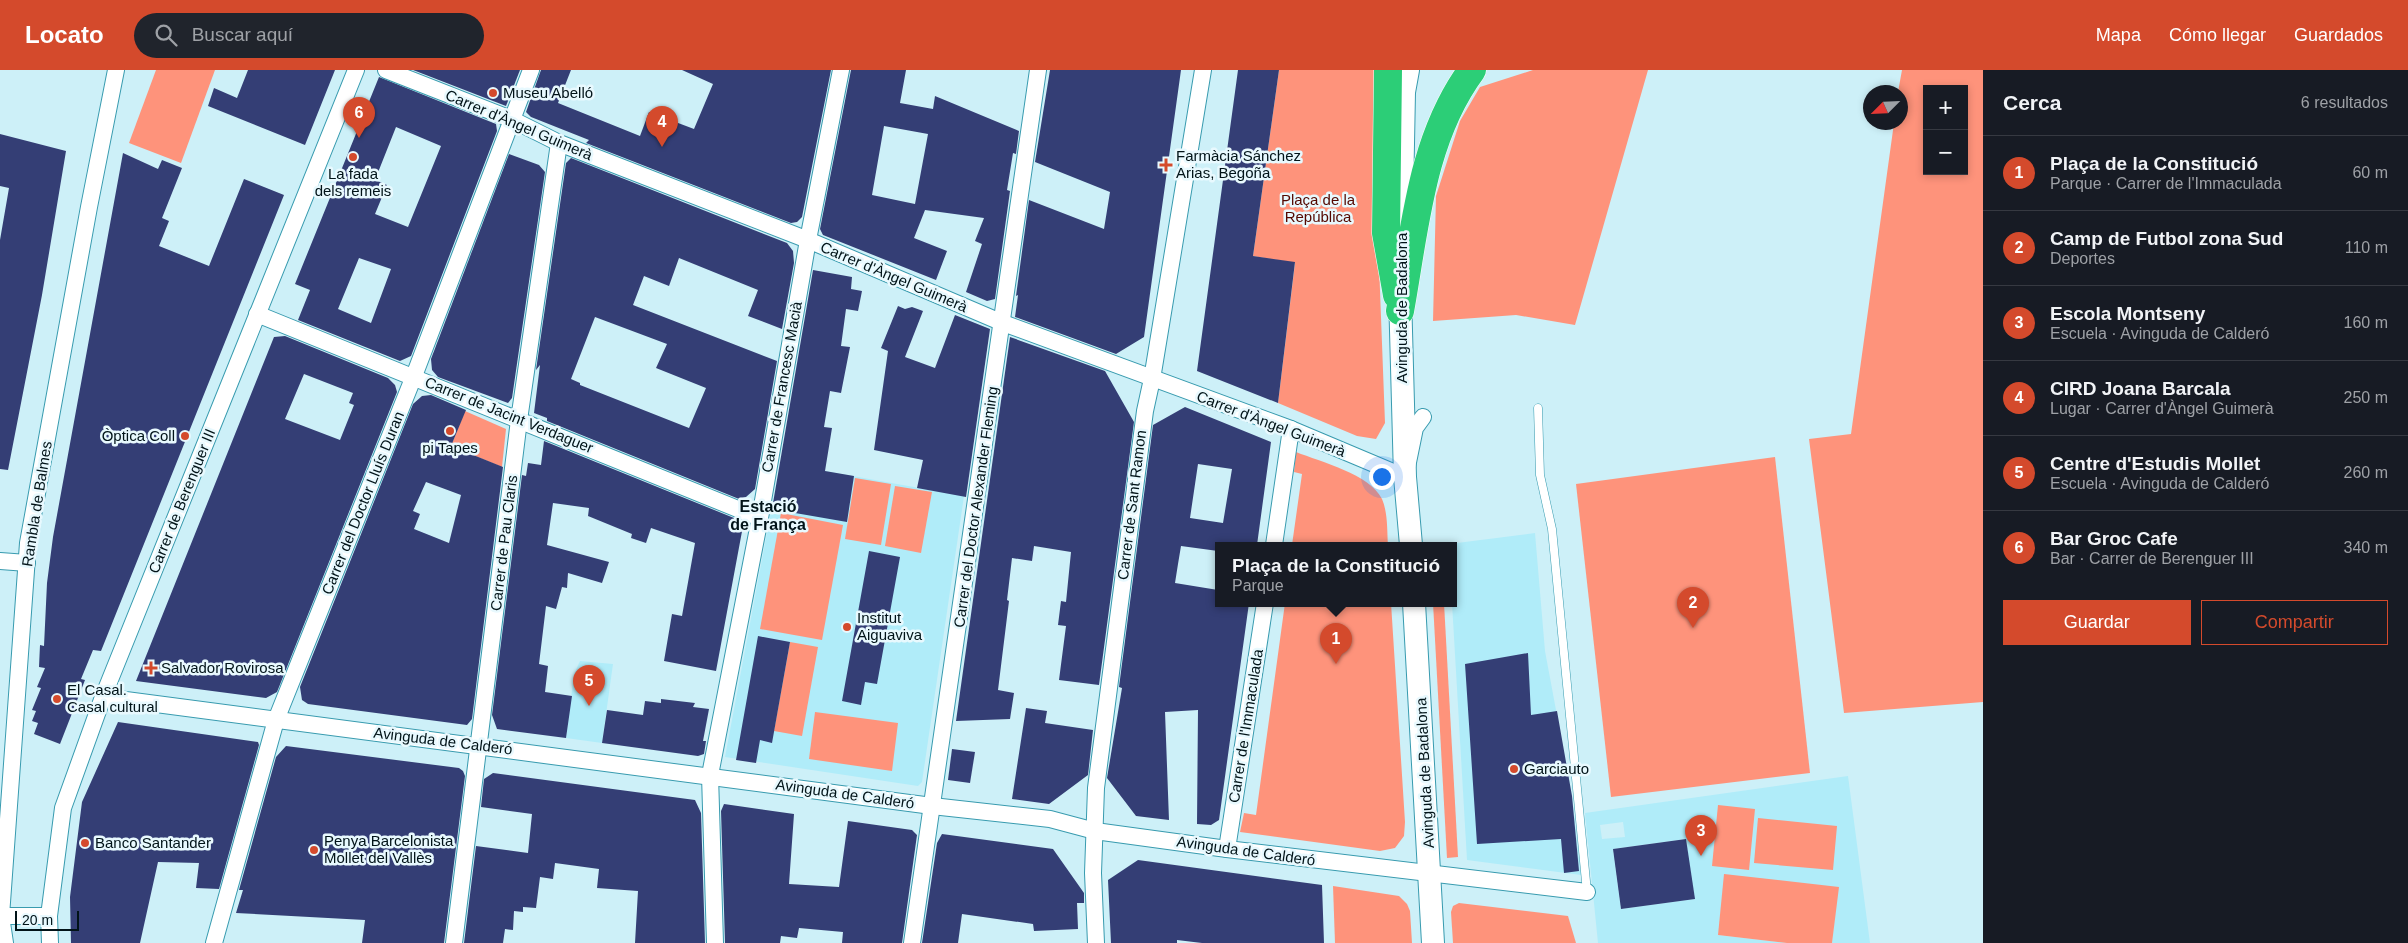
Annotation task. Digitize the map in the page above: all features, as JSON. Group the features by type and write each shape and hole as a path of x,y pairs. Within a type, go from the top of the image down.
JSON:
{"highway":[{"path":"1388,70 1386,233 1400,311"},
{"path":"1400,311 1430,157 1444,114 1458,88 1472,70"}],"street":[{"name":"Rambla de Balmes","path":"5,943 1,916 28,543 62,351 116,70"},
{"name":"Carrer de Berenguer III","path":"50,943 49,916 63,808 103,697 356,70"},
{"name":"Carrer d'Àngel Guimerà","path":"386,70 511,119 559,143 808,240 1002,323 1291,429 1405,477"},
{"name":"Carrer del Doctor Lluís Duran","path":"214,943 276,720 414,376 531,70"},
{"name":"Carrer de Francesc Macià","path":"715,943 710,775 760,518 808,240 841,70"},
{"name":"Carrer del Doctor Alexander Fleming","path":"912,943 1038,70"},
{"name":"Carrer de Sant Ramon","path":"1096,943 1093,874 1096,788 1145,411 1152,379 1203,70"},
{"name":"Avinguda de Badalona","path":"1408,70 1404,92 1400,311 1405,477 1411,542"},
{"name":"Carrer de Pau Claris","path":"454,943 480,746 519,420 559,143"},
{"name":"Carrer de Jacint Verdaguer","path":"257,314 414,376 760,518"},
{"path":"1405,477 1415,428 1423,417"},
{"path":"1274,542 1291,429"},
{"path":"0,562 27,563"},
{"name":"Carrer de l'Immaculada","path":"1227,849 1264,607"},
{"name":"Avinguda de Badalona","path":"1414,607 1431,875 1433,943"},
{"name":"Avinguda de Calderó","path":"103,697 710,775 932,806 1050,819 1095,831 1227,849 1431,875 1587,892"},
{"path":"1,916 49,916"}],"lane":[{"path":"1538,408 1540,475 1552,529 1587,892"}],"shaded area":[{"name":"Institut Aiguaviva","path":"780,463 964,496 922,782 918,786 725,757"},
{"name":"Garciauto","path":"1535,533 1545,651 1572,796 1581,875 1467,860 1452,607 1457,607 1457,543"},
{"path":"580,661 613,664 602,743 566,738 574,674"},
{"path":"1848,776 1870,943 1832,943 1838,887 1718,935 1787,943 1598,943 1585,813","holes":["1623,822 1625,837 1602,839 1600,825","1686,839 1694,899 1621,909 1613,849"]}],"green space":[{"path":"156,70 215,70 181,163 129,143"},
{"name":"Plaça de la República","path":"1279,70 1378,70 1375,158 1385,423 1376,439 1357,436 1278,403 1295,263 1253,256"},
{"path":"1533,70 1648,70 1575,325 1516,315 1433,321 1436,196 1460,121 1480,87"},
{"path":"1902,70 1983,70 1983,702 1844,713 1809,439 1851,434 1893,130 1908,130 1908,85 1899,85"},
{"path":"465,411 506,429 502,467 451,446"},
{"path":"1296,452 1344,470 1367,483 1376,490 1382,499 1387,522 1388,542 1292,542 1302,474 1294,472"},
{"path":"1775,457 1810,773 1611,797 1576,484"},
{"path":"855,478 891,484 881,545 845,539"},
{"path":"895,486 932,492 921,553 885,546"},
{"path":"781,513 843,525 822,640 760,629"},
{"path":"1284,607 1391,607 1405,822 1404,836 1395,848 1380,851 1240,832 1244,813 1256,815"},
{"path":"1433,607 1444,607 1458,857 1447,858"},
{"path":"790,642 818,647 802,736 774,731"},
{"path":"815,712 898,723 892,771 809,759"},
{"path":"1718,805 1755,809 1749,870 1712,866"},
{"path":"1758,818 1837,826 1833,870 1754,863"},
{"path":"1724,874 1839,887 1832,943 1787,943 1718,935"},
{"path":"1333,886 1399,896 1407,904 1410,911 1412,943 1335,943"},
{"path":"1459,903 1568,916 1576,943 1453,943 1451,912 1453,906"}],"building":[{"path":"248,70 335,70 305,145 208,106 214,88 237,98"},
{"name":"Museu Abelló","path":"413,70 520,70 506,106"},
{"path":"541,70 571,70 558,103 640,136 649,112 694,129 713,84 682,70 831,70 802,217 797,222 791,223 586,143 589,140 531,117 526,112"},
{"path":"851,70 906,70 900,103 933,109 935,96 1019,131 1016,154 1013,153 1007,190 1010,191 995,299 987,301 966,292 982,244 975,241 984,218 925,210 914,238 947,251 936,280 823,235 820,229","holes":["884,126 928,134 915,204 872,195"]},
{"path":"1050,70 1181,70 1144,337 1116,354 1015,317 1018,295 1016,296 1029,200 1104,229 1110,192 1035,162"},
{"path":"1238,70 1279,70 1253,256 1295,262 1278,403 1197,371"},
{"path":"379,77 496,124 497,131 411,356 400,361 298,320 310,290 295,284","holes":["396,127 441,146 408,227 375,214 387,185 375,180","359,258 391,269 371,323 338,309"]},
{"path":"0,134 66,151 42,295 8,470 0,469 0,240 9,188 0,186"},
{"path":"123,153 158,169 162,160 182,168 162,218 169,221 159,246 209,266 244,179 284,195 101,651 93,650 81,679 85,680 60,744 34,734 38,723 32,721 36,711 32,710 41,688 37,687 45,668 39,667 40,645 44,646 47,583 53,537"},
{"path":"509,154 539,165 545,172 512,398 508,403 438,377 432,370 431,359"},
{"path":"571,158 787,243 793,251 794,263 782,329 748,316 758,290 679,258 669,286 644,276 633,305 777,361 755,489 746,497 739,499 547,421 547,418 534,413 540,365 536,370 566,163","holes":["595,317 667,344 656,368 706,388 689,428 580,385 580,383 571,379"]},
{"path":"813,270 852,277 851,289 862,291 858,311 846,309 841,346 850,347 841,393 830,391 824,427 832,428 825,471 854,476 847,522 772,509"},
{"path":"898,306 905,309 912,307 923,311 905,357 935,368 955,315 990,329 966,497 917,488 923,460 874,450 888,351 881,348"},
{"path":"285,336 388,378 395,385 397,392 277,692 266,698 136,681 274,337","holes":["304,374 353,393 349,403 354,405 340,440 285,419"]},
{"path":"1010,337 1105,371 1134,422 1099,685 1059,680 1066,626 1058,625 1061,601 1066,602 1071,552 1034,546 1032,561 1012,558 1007,600 1009,601 998,690 1014,693 1010,719 956,721"},
{"path":"431,395 466,410 451,446 503,467 472,719 467,725 308,704 302,700 300,687 413,404 422,396","holes":["426,482 461,495 449,543 414,529 420,514 413,511"]},
{"path":"1185,407 1271,442 1257,542 1215,542 1215,551 1181,546 1175,583 1215,590 1215,607 1248,607 1219,820 1211,825 1197,824 1198,710 1165,712 1169,820 1136,816 1107,778 1122,688 1119,687 1153,425","holes":["1198,464 1232,469 1223,523 1190,518"]},
{"path":"544,441 734,518 743,526 716,671 664,661 672,614 682,616 695,543 651,528 646,543 631,538 632,534 588,516 589,508 553,503 547,545 609,562 602,583 568,573 567,588 562,587 556,609 546,606 539,664 548,666 545,692 572,696 566,738 497,729 492,715 522,475 526,476 528,463 541,465"},
{"path":"869,551 900,557 877,684 865,682 861,705 842,701"},
{"path":"758,636 790,642 772,743 760,740 756,763 736,760"},
{"name":"Garciauto","path":"1528,653 1531,715 1557,711 1572,796 1579,871 1564,873 1561,839 1477,844 1465,664"},
{"path":"661,699 695,703 693,707 709,709 703,741 706,741 704,754 698,756 602,743 607,710 643,715 645,701 661,703"},
{"path":"1026,708 1047,711 1045,723 1093,730 1088,775 1049,804 1012,799"},
{"path":"118,722 258,742 259,745 219,889 196,888 199,863 158,862 140,943 71,943 70,897 82,802"},
{"path":"286,746 459,768 463,771 465,776 444,943 362,943 365,920 236,913 243,890 239,890 276,757"},
{"path":"952,749 975,752 970,783 948,780"},
{"path":"493,773 695,800 701,813 705,943 635,943 638,891 597,888 599,869 555,863 553,879 540,877 536,908 523,907 523,912 514,911 513,930 505,929 503,943 464,943 476,846 528,853 532,814 481,807 484,779"},
{"path":"724,804 794,814 789,884 839,887 848,821 912,830 917,835 902,943 842,943 843,932 799,928 797,938 781,936 780,943 725,943 721,811"},
{"path":"942,834 1053,849 1084,893 1084,903 1077,903 1078,929 1034,931 1033,924 962,914 958,943 922,943 937,843"},
{"path":"1686,839 1695,899 1621,909 1613,849"},
{"path":"1138,860 1322,885 1324,943 1202,943 1177,940 1177,943 1111,943 1108,880"}],"place":[{"name":"Museu Abelló","path":"493,93"},
{"name":"Bar Groc Cafe","path":"359,138"},
{"name":"CIRD Joana Barcala","path":"662,147"},
{"name":"La fada dels remeis","path":"353,157"},
{"name":"Farmàcia Sánchez Arias, Begoña","path":"1166,165"},
{"name":"pi Tapes","path":"450,431"},
{"name":"Òptica Coll","path":"185,436"},
{"name":"Institut Aiguaviva","path":"847,627"},
{"name":"Camp de Futbol zona Sud","path":"1693,628"},
{"name":"Plaça de la Constitució","path":"1336,664"},
{"name":"Salvador Rovirosa","path":"151,668"},
{"name":"El Casal. Casal cultural","path":"57,699"},
{"name":"Centre d'Estudis Mollet","path":"589,706"},
{"name":"Garciauto","path":"1514,769"},
{"name":"Banco Santander","path":"85,843"},
{"name":"Penya Barcelonista Mollet del Vallès","path":"314,850"},
{"name":"Escola Montseny","path":"1701,856"}],"district":[{"name":"Estació de França","path":"768,515"}]}
